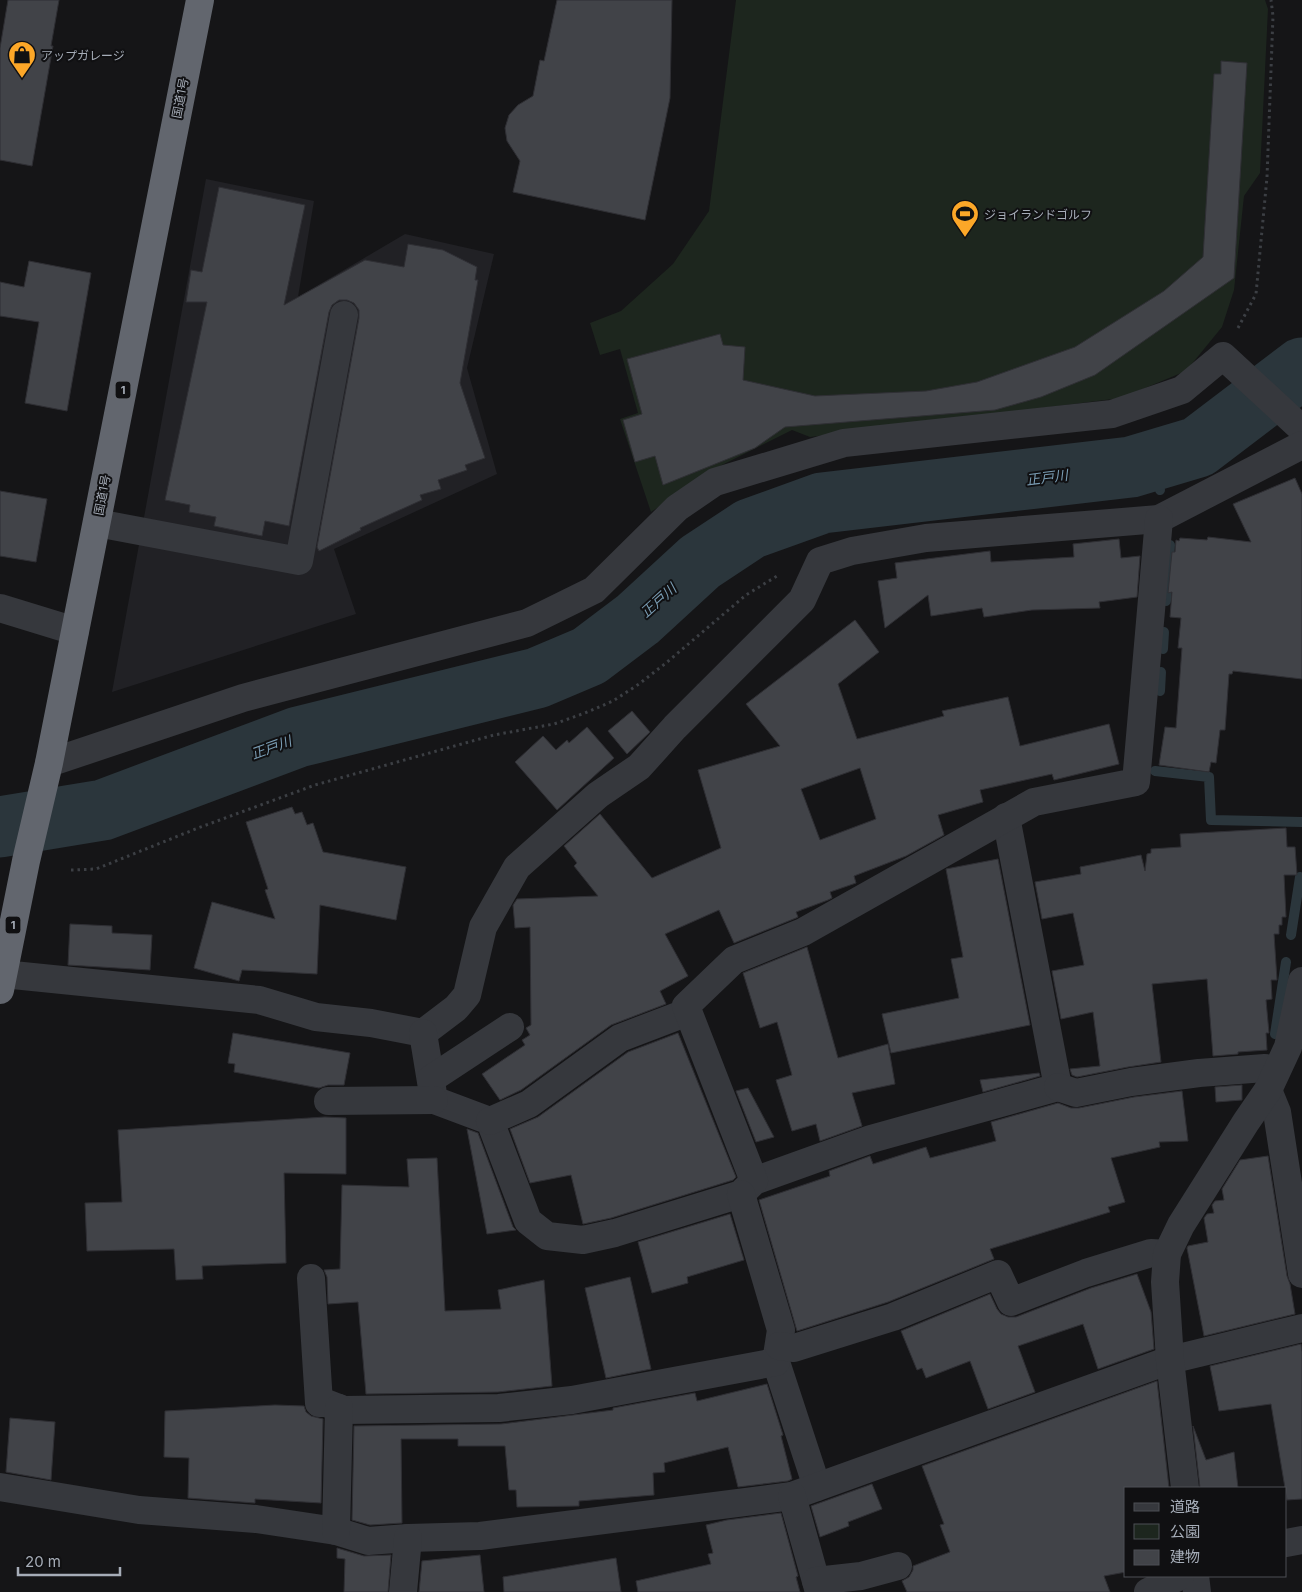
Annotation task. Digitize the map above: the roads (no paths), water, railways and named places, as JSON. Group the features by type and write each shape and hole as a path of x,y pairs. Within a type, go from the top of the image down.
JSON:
{"highway":[{"name":"国道1号","path":"2,982 26,861 47,771 200,0"}],"street":[{"path":"97,523 299,561 344,315"},
{"path":"47,771 243,698 527,623 594,590 677,508 716,482 844,443 1112,414 1182,390 1223,356 1302,430"},
{"path":"2,982 259,1000 316,1017 371,1023 423,1033 456,1008 466,995 483,927 517,868 598,795 639,767 675,727 802,600 820,561 852,551 926,538 1159,519 1302,445"},
{"path":"817,1487 778,1354 781,1330 747,1188 686,1006 734,960 803,932 1034,802 1136,782 1159,519"},
{"path":"0,608 75,631"},
{"path":"1006,817 1058,1087"},
{"path":"1185,1487 1170,1360 1165,1282 1167,1254 1180,1225 1295,1046 1302,981"},
{"path":"490,1121 529,1104 620,1038 688,1012"},
{"path":"328,1101 433,1090 510,1028"},
{"path":"423,1033 433,1090"},
{"path":"433,1090 490,1121 528,1221 547,1236 583,1240 615,1233 747,1188 871,1139 1058,1087 1076,1093 1131,1082 1200,1073 1264,1068 1272,1082 1302,1274"},
{"path":"311,1278 319,1403 326,1403 344,1410 499,1408 572,1400 778,1354 893,1317 998,1274 1011,1302 1086,1274 1151,1253 1167,1254"},
{"path":"0,1487 139,1510 256,1519 336,1531 368,1541 480,1536 792,1496 1170,1360 1302,1328"},
{"path":"336,1531 338,1408"},
{"path":"792,1496 818,1587 898,1566"},
{"path":"403,1592 408,1538"},
{"path":"1287,1543 1302,1540"},
{"path":"1148,1592 1178,1577"},
{"path":"1195,1577 1197,1592"}],"waterway":[{"name":"正戸川","path":"0,827 103,810 298,737 537,678 589,656 638,619 700,562 750,529 822,503 1131,467 1198,447 1302,368"},
{"path":"1154,460 1160,490"},
{"path":"1166,601 1170,545"},
{"path":"1163,649 1164,632"},
{"path":"1160,691 1161,672"},
{"path":"1155,771 1209,777 1211,820 1302,822"},
{"path":"1291,935 1300,877"},
{"path":"1275,1034 1286,962"}],"place":[{"name":"アップガレージ","path":"22,79"},
{"name":"ジョイランドゴルフ","path":"965,238"}]}
